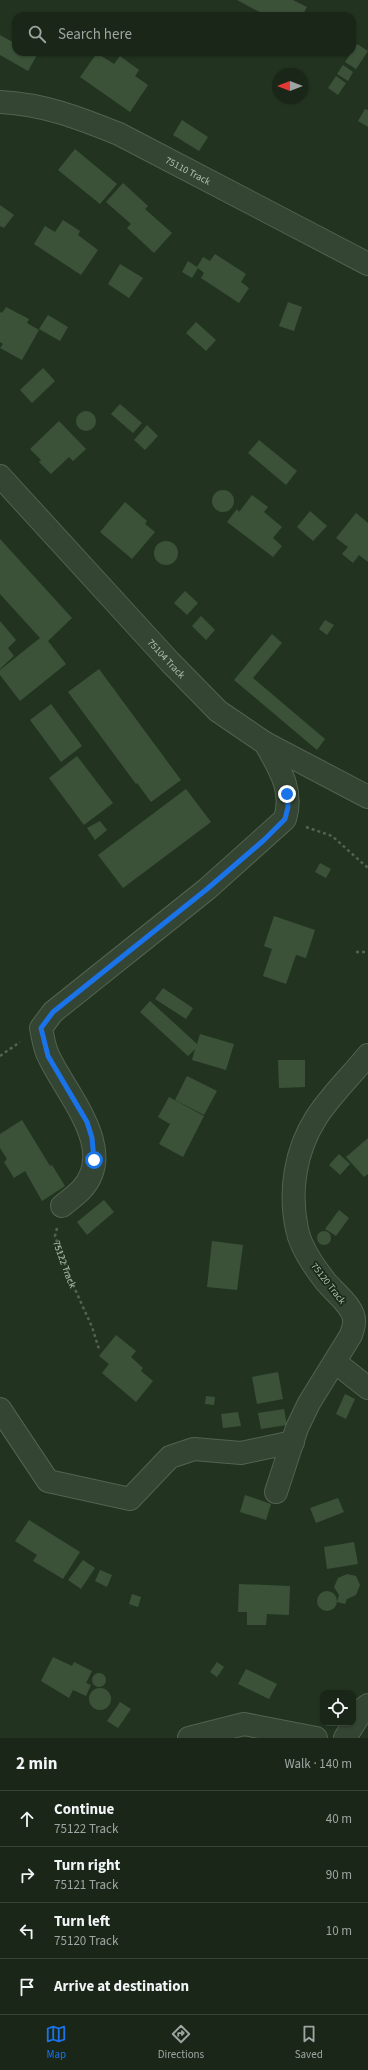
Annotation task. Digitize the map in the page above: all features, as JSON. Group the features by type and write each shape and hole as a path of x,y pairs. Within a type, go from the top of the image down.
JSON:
{"street":[{"name":"75110 Track","path":"0,102 46,107 77,117 119,134 368,264"},
{"name":"75104 Track","path":"0,476 164,656 218,711 265,743 368,797"},
{"path":"62,1206 82,1190 91,1174 94,1160 92,1138 87,1122 48,1056 41,1028 53,1012 207,889 285,819 288,807 287,794 282,774 265,743"},
{"name":"75120 Track","path":"276,1492 297,1428 309,1403 351,1335 354,1323 353,1315 311,1261 297,1230 294,1195 295,1168 315,1119 368,1055"},
{"path":"335,1362 368,1388"},
{"path":"0,1409 48,1481 130,1499 170,1457 194,1449 242,1453 293,1442"},
{"path":"346,1738 364,1708 368,1705"},
{"path":"189,1738 244,1724 316,1738"}],"path":[{"path":"285,819 332,836 368,868"},
{"path":"356,952 368,952"},
{"name":"75122 Track","path":"62,1206 55,1236 70,1278 92,1326 99,1349"}],"building":[{"path":"237,0 293,0 307,7 304,12 260,12"},
{"path":"0,35 12,42 12,56 36,56 28,71 0,55"},
{"path":"357,44 368,51 356,69 345,62 349,56 356,56"},
{"path":"95,56 102,56 114,64 120,56 139,70 135,76 148,85 130,112 80,77"},
{"path":"343,65 353,72 348,81 337,74"},
{"path":"336,76 346,83 338,95 328,88"},
{"path":"365,109 368,110 368,127 358,121"},
{"path":"182,120 208,137 199,151 173,135"},
{"path":"75,149 117,184 100,204 58,170"},
{"path":"123,183 148,206 145,209 172,233 154,253 127,228 131,224 106,202"},
{"path":"0,205 14,215 4,228 0,226"},
{"path":"63,220 80,231 78,235 98,250 81,275 34,244 45,226 55,232"},
{"path":"215,254 246,274 241,282 249,288 239,303 201,278 204,273 198,268 192,278 182,272 188,261 197,267 203,257 210,261"},
{"path":"120,264 143,278 129,298 108,284"},
{"path":"288,302 302,307 294,331 279,326"},
{"path":"6,307 29,319 27,323 39,330 22,360 0,348 3,344 0,342 0,312 2,313"},
{"path":"48,315 68,327 60,341 39,329"},
{"path":"196,322 216,340 206,351 186,333"},
{"path":"43,368 55,381 32,403 20,390"},
{"path":"120,404 142,423 133,433 111,414"},
{"path":"86,411 93,414 96,421 93,428 86,431 79,428 76,421 79,414"},
{"path":"59,421 86,449 73,461 69,457 51,474 39,462 41,460 30,449"},
{"path":"147,425 158,436 145,450 134,440"},
{"path":"259,440 297,471 286,485 248,453"},
{"path":"223,490 231,493 234,501 231,509 223,512 215,509 212,501 215,493"},
{"path":"252,495 268,507 264,512 282,527 273,538 282,546 273,557 227,522 237,509 239,512"},
{"path":"125,502 147,521 145,524 155,532 132,559 100,532"},
{"path":"310,511 327,526 313,541 297,527"},
{"path":"356,513 368,523 368,562 359,555 353,563 342,554 348,547 336,538"},
{"path":"0,539 72,618 48,641 66,664 20,701 0,675 0,670 40,638 0,594"},
{"path":"166,541 175,544 178,553 175,562 166,565 157,562 154,553 157,544"},
{"path":"185,591 198,603 187,615 174,603"},
{"path":"201,616 215,630 206,640 192,626"},
{"path":"325,620 334,625 327,635 319,629"},
{"path":"0,621 16,640 8,648 14,656 0,669"},
{"path":"272,634 282,643 253,678 325,739 317,750 234,680"},
{"path":"99,669 181,780 151,802 68,692"},
{"path":"51,704 82,746 61,762 30,720"},
{"path":"77,756 113,803 84,825 49,778"},
{"path":"186,789 211,822 123,888 98,855"},
{"path":"100,821 107,830 95,840 87,828"},
{"path":"320,863 331,869 326,878 315,872"},
{"path":"274,916 315,930 306,958 296,955 286,984 263,976 272,949 264,946"},
{"path":"163,988 193,1008 186,1019 155,999"},
{"path":"150,1001 197,1044 200,1034 234,1044 226,1070 192,1060 195,1049 188,1056 140,1012"},
{"path":"278,1060 305,1060 305,1087 279,1088"},
{"path":"187,1076 217,1091 204,1115 175,1100"},
{"path":"169,1097 204,1116 183,1157 159,1144 170,1124 158,1117"},
{"path":"22,1120 50,1166 52,1165 65,1186 42,1201 25,1171 14,1178 4,1162 7,1159 0,1148 0,1134"},
{"path":"368,1138 368,1174 364,1177 346,1157"},
{"path":"339,1154 350,1164 340,1175 329,1165"},
{"path":"104,1200 114,1212 87,1235 77,1222"},
{"path":"339,1210 349,1218 336,1236 325,1229"},
{"path":"321,1231 327,1231 331,1235 331,1241 327,1245 321,1245 317,1241 317,1235"},
{"path":"212,1241 243,1245 237,1290 207,1287"},
{"path":"116,1335 136,1351 131,1357 143,1368 141,1371 153,1381 136,1402 102,1373 109,1364 99,1356"},
{"path":"278,1372 283,1399 257,1404 252,1377"},
{"path":"345,1394 355,1399 346,1419 336,1414"},
{"path":"206,1396 215,1397 214,1405 205,1404"},
{"path":"284,1409 287,1425 261,1429 258,1413"},
{"path":"238,1412 241,1426 223,1428 221,1414"},
{"path":"245,1495 271,1504 266,1520 240,1512"},
{"path":"338,1498 344,1512 316,1523 310,1508"},
{"path":"29,1520 80,1552 63,1579 33,1561 37,1555 15,1541"},
{"path":"354,1542 358,1564 327,1569 324,1547"},
{"path":"83,1560 95,1568 81,1589 68,1580"},
{"path":"100,1570 112,1575 107,1587 95,1581"},
{"path":"347,1574 356,1576 360,1585 356,1595 347,1599 345,1604 337,1602 339,1595 334,1587 338,1578"},
{"path":"239,1584 290,1586 289,1615 267,1614 266,1625 247,1625 247,1612 238,1612"},
{"path":"327,1591 334,1594 337,1601 334,1608 327,1611 320,1608 317,1601 320,1594"},
{"path":"132,1594 141,1597 138,1607 129,1604"},
{"path":"53,1657 72,1666 74,1662 92,1671 86,1683 91,1685 86,1696 73,1690 69,1698 41,1681"},
{"path":"217,1662 224,1667 217,1677 210,1672"},
{"path":"246,1669 277,1684 269,1699 238,1684"},
{"path":"96,1673 102,1673 106,1677 106,1683 102,1687 96,1687 92,1683 92,1677"},
{"path":"96,1688 104,1688 111,1695 111,1703 104,1710 96,1710 89,1703 89,1695"},
{"path":"120,1702 131,1709 118,1728 107,1721"}],"route":[{"path":"94,1160 92,1138 87,1122 48,1056 41,1028 53,1012 207,889 264,840 285,819 288,807 287,794"}]}
